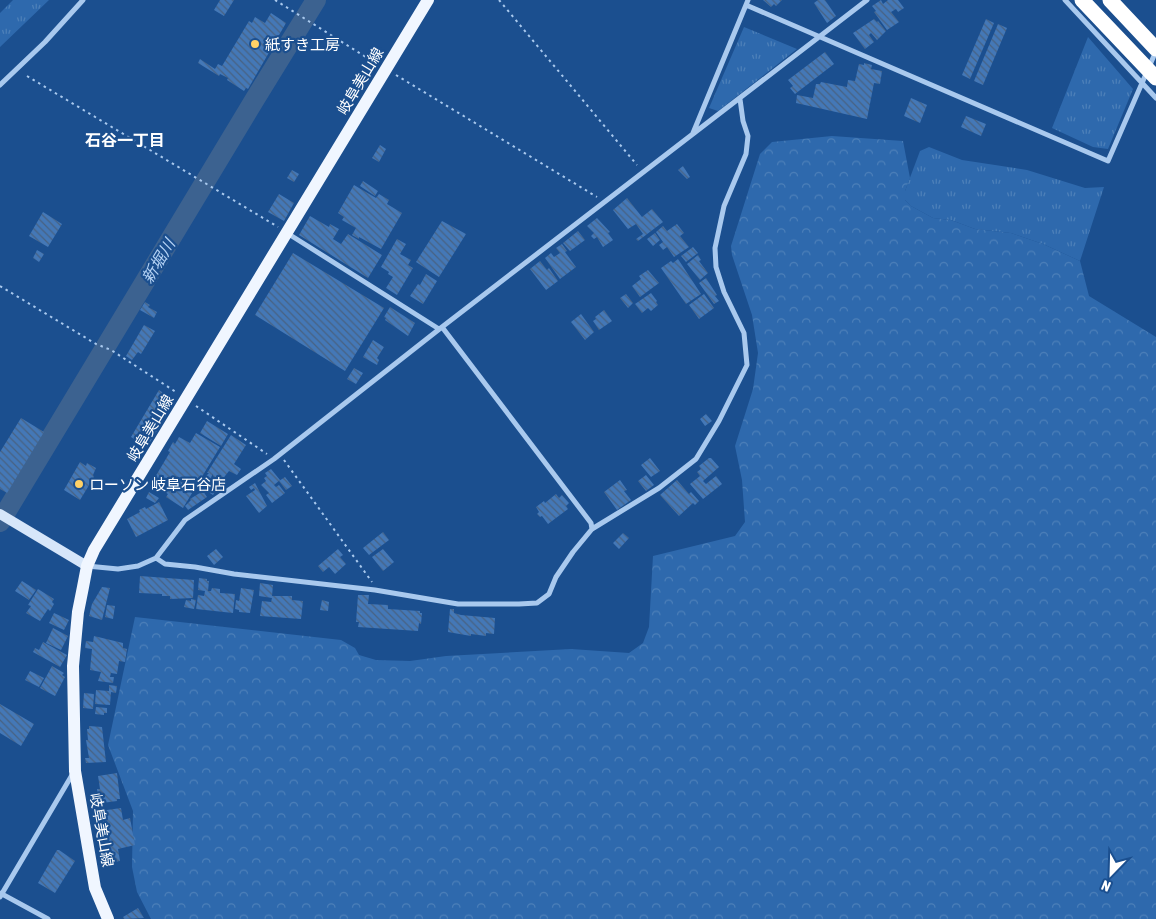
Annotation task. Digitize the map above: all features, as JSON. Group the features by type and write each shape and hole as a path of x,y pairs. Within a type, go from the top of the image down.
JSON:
{"highway":[{"path":"1082,0 1149,81"},
{"path":"1110,0 1156,49"}],"main road":[{"name":"岐阜美山線","path":"108,919 95,888 75,772 73,666 78,612 87,566 94,550 428,0"}],"street":[{"path":"0,85 45,42 83,0"},
{"path":"0,514 87,566 128,568 156,558 186,520 274,459 440,328 867,0"},
{"path":"1065,0 1149,81 1156,98"},
{"path":"692,134 747,3 820,37 1108,161 1149,81 1156,49"},
{"path":"156,558 165,564 375,590 458,604 519,604 537,602 549,594 556,577 592,529 659,488 696,459 719,421 747,365 744,333 724,292 716,267 715,248 724,206 746,154 748,136 743,121 740,99"},
{"path":"286,232 440,328 591,523 592,529"},
{"path":"48,919 1,895 75,772"}],"path":[{"path":"275,0 386,70 605,202"},
{"path":"499,0 644,173"},
{"path":"27,76 286,232"},
{"path":"0,286 96,344 111,350 187,399 274,459"},
{"path":"279,454 371,579 375,590"}],"green space":[{"path":"13,0 49,0 0,47 0,13"},
{"path":"744,27 797,49 718,111 709,108"},
{"path":"1088,37 1133,89 1108,149 1093,147 1052,128"},
{"path":"832,136 903,141 910,178 905,191 905,200 911,206 933,218 951,220 975,229 1011,233 1043,244 1080,261 1089,296 1156,337 1156,919 151,919 137,892 132,867 133,811 108,745 135,617 341,640 355,648 359,655 376,660 410,661 446,656 571,649 629,653 643,643 649,627 653,556 735,536 745,522 742,480 735,446 753,389 758,353 752,315 732,255 731,246 760,154 772,142"},
{"path":"929,147 962,160 1027,170 1085,188 1104,187 1080,261 1043,244 1011,233 975,229 951,220 933,218 911,206 905,200 905,191 920,151"}],"building":[{"path":"220,0 234,0 224,16 214,10"},
{"path":"763,0 782,0 776,6 774,4 771,7"},
{"path":"818,0 825,0 836,16 827,23 814,3"},
{"path":"881,0 883,4 888,0 898,0 904,8 898,12 896,9 891,12 899,22 887,30 872,6"},
{"name":"紙すき工房","path":"271,13 286,23 248,89 246,88 244,91 227,80 228,78 220,74 219,76 198,63 200,59 215,69 218,64 222,66 249,21 252,23 255,17 265,23"},
{"path":"874,19 886,31 877,40 871,33 869,35 874,42 865,49 853,33"},
{"path":"986,19 994,23 970,79 962,75"},
{"path":"998,24 1007,28 983,85 974,81"},
{"path":"825,52 834,64 795,94 790,88 793,86 788,80"},
{"path":"864,63 872,65 871,69 882,71 880,84 874,83 867,119 796,103 797,95 813,98 816,84 821,82 847,87 848,80 855,81 859,64 864,65"},
{"path":"911,98 927,105 920,123 904,116"},
{"path":"966,116 986,124 981,136 961,127"},
{"path":"380,145 386,149 379,162 372,158"},
{"path":"683,166 690,177 687,179 678,170"},
{"path":"292,170 299,174 294,182 287,178"},
{"path":"363,181 378,191 375,196 360,186"},
{"path":"354,185 376,198 379,194 389,200 387,204 402,213 381,249 352,235 356,228 342,220 344,217 338,213"},
{"path":"279,194 294,203 284,221 268,212"},
{"path":"627,198 642,217 652,209 663,222 638,241 636,239 643,234 636,224 628,229 613,210"},
{"path":"43,212 62,224 48,247 29,236"},
{"path":"310,216 329,227 330,224 339,229 333,239 341,244 348,234 382,255 368,278 299,235"},
{"path":"597,218 610,232 608,233 613,240 603,247 597,237 594,239 591,236 594,233 587,226"},
{"path":"442,221 466,234 439,277 416,262"},
{"path":"677,224 684,233 680,236 689,247 674,257 667,247 663,250 659,245 663,242 656,232 663,226 667,231"},
{"path":"578,231 585,240 570,251 563,243"},
{"path":"655,233 660,240 653,246 647,239"},
{"path":"397,239 406,244 400,254 411,260 408,265 413,268 397,295 386,288 393,277 381,267"},
{"path":"562,244 567,251 565,252 576,267 560,279 545,258 551,253 554,257 560,253 556,248"},
{"path":"693,247 698,253 686,262 681,256"},
{"path":"37,250 44,254 39,262 33,258"},
{"path":"293,253 384,308 345,371 255,315"},
{"path":"698,255 701,260 699,261 708,273 700,280 687,264"},
{"path":"678,259 701,294 686,304 661,268 671,261 673,263"},
{"path":"540,261 547,270 549,268 558,281 546,290 530,269"},
{"path":"648,270 659,283 640,297 632,286 641,279 639,276"},
{"path":"426,274 437,281 423,304 410,296 418,284 420,285"},
{"path":"706,278 719,301 714,304 699,283"},
{"path":"651,293 658,305 651,311 648,308 642,313 635,304"},
{"path":"626,294 633,303 628,308 620,298"},
{"path":"704,294 714,308 699,319 689,305"},
{"path":"145,302 150,305 148,307 157,312 154,318 140,310"},
{"path":"390,307 415,323 408,336 385,320 386,318 384,317"},
{"path":"604,310 612,321 599,330 593,321"},
{"path":"581,314 594,332 585,340 571,322"},
{"path":"144,325 155,331 141,354 138,352 132,360 126,356"},
{"path":"373,340 384,347 377,358 379,360 377,365 363,357"},
{"path":"354,368 363,373 356,384 347,379"},
{"path":"159,390 175,401 147,447 131,437"},
{"path":"706,414 712,421 705,426 700,419"},
{"path":"21,418 44,432 7,493 0,489 0,452"},
{"path":"207,421 228,434 221,446 200,433"},
{"path":"196,433 220,447 183,508 166,497 168,494 151,484 170,452 168,451 173,442 175,444 179,437 190,443"},
{"path":"231,435 246,445 234,464 241,469 237,475 229,471 221,481 213,476 213,474 210,479 206,476 209,473 207,473"},
{"path":"650,458 660,471 651,477 641,465"},
{"path":"709,458 719,467 703,481 706,484 716,476 722,484 703,499 690,484 700,476 697,472 701,469 699,466"},
{"name":"ローソン 岐阜石谷店","path":"80,462 86,466 87,463 96,468 94,477 80,500 64,490"},
{"path":"271,469 280,480 274,485 276,487 279,485 285,493 272,503 266,495 269,493 261,485 266,481 264,478 267,476 265,473"},
{"path":"646,475 654,485 646,491 638,481"},
{"path":"212,477 218,481 216,486 219,482 226,486 222,489 218,487 213,495 199,486 204,478 209,481"},
{"path":"285,477 292,486 286,490 279,481"},
{"path":"620,480 627,490 624,491 631,500 617,510 604,492"},
{"path":"677,480 689,494 691,492 699,501 695,505 693,503 679,516 660,495"},
{"path":"255,483 267,506 259,513 246,496 255,490 254,488 251,490 249,487"},
{"path":"203,491 207,497 188,510 185,506 190,499"},
{"path":"149,492 159,498 155,503 146,498"},
{"path":"556,494 559,498 562,495 569,503 566,506 568,509 548,524 542,516 540,517 537,514 539,512 536,507 544,501 545,503"},
{"path":"159,502 168,520 136,537 127,519 140,512 139,510 145,507 146,509"},
{"path":"383,532 389,540 369,555 363,548"},
{"path":"623,533 629,538 619,549 613,543"},
{"path":"216,549 223,557 214,565 207,556"},
{"path":"338,549 343,555 340,557 346,564 335,574 329,567 323,572 318,566"},
{"path":"383,549 394,562 383,571 372,557"},
{"path":"140,576 194,580 193,598 170,599 170,596 162,596 162,594 139,593"},
{"path":"199,578 209,581 208,591 211,591 212,588 220,589 220,593 235,594 233,613 196,609 198,595 204,596 205,591 198,590"},
{"path":"22,581 36,590 29,600 15,591"},
{"path":"260,583 273,585 272,596 292,596 292,600 303,601 301,619 260,616 262,601 271,602 272,598 259,596"},
{"path":"102,587 110,588 102,620 89,616 92,604"},
{"path":"241,588 254,590 250,613 239,612 239,610 235,609 236,600 239,601"},
{"path":"38,589 54,599 52,602 54,604 50,611 48,609 40,621 26,613 31,606 28,605"},
{"path":"358,595 369,595 368,604 388,605 388,609 420,611 422,613 421,624 419,623 418,631 358,627 359,622 356,622"},
{"path":"191,599 196,600 194,609 184,607 186,600 191,601"},
{"path":"322,600 329,602 328,611 320,610"},
{"path":"107,605 115,606 113,619 105,617"},
{"path":"450,609 454,609 454,613 461,615 495,618 494,634 486,633 486,636 471,634 471,636 448,632"},
{"path":"54,613 69,620 64,630 49,623"},
{"path":"53,628 68,636 61,650 46,643"},
{"path":"94,636 123,643 123,648 127,649 125,662 119,661 117,674 111,673 110,677 114,677 113,683 98,681 101,672 90,670 92,649 85,648 86,641 93,642"},
{"path":"43,642 67,655 60,667 33,652 35,648 39,650"},
{"path":"52,666 64,673 62,675 65,677 55,696 40,688"},
{"path":"30,671 44,678 39,687 25,680"},
{"path":"109,685 117,686 116,693 111,692 110,705 95,704 96,690 109,691"},
{"path":"84,693 94,694 93,709 83,708"},
{"path":"0,704 34,724 21,746 0,733"},
{"path":"96,707 107,708 107,713 104,713 104,715 95,714"},
{"path":"89,726 102,727 106,762 86,763 85,758 89,758 86,740 88,740 87,729 89,729"},
{"path":"117,773 120,799 102,803 102,796 98,797 97,789 100,789 98,776"},
{"path":"121,808 123,820 130,818 135,845 118,849 120,861 104,864 97,825 103,824 100,811"},
{"path":"57,850 75,861 55,893 38,883"},
{"path":"138,908 144,918 124,919 123,917"}],"waterway":[{"name":"新堀川","path":"0,522 316,0"}],"place":[{"name":"紙すき工房","path":"255,44"},
{"name":"ローソン 岐阜石谷店","path":"79,484"}],"district":[{"name":"石谷一丁目","path":"125,140"}]}
